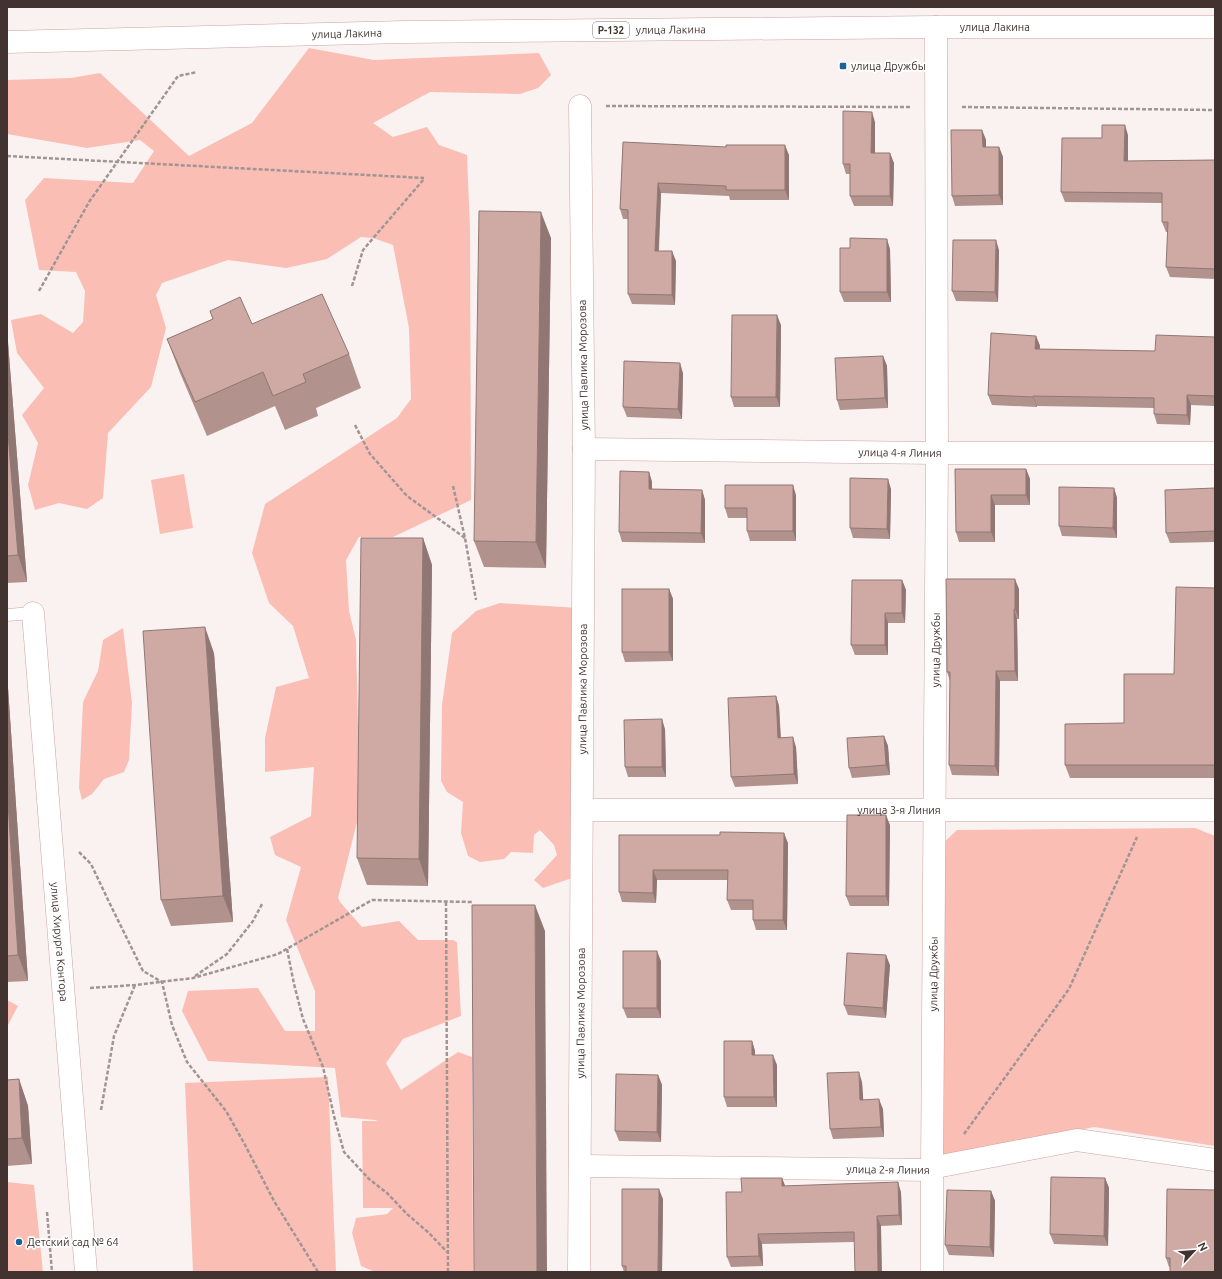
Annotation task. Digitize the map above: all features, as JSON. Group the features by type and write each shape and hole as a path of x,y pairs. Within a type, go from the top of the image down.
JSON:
{"main road":[{"name":"улица Лакина","path":"7,42 404,32 936,27 1215,27"},
{"name":"улица Дружбы","path":"932,1272 936,1168 934,810 937,453 936,27"},
{"name":"улица Павлика Морозова","path":"579,1272 584,449 580,106"},
{"name":"улица 4-я Линия","path":"584,449 937,453 1215,453"},
{"name":"улица Хирурга Контора","path":"33,613 86,1272"},
{"name":"улица 3-я Линия","path":"582,810 1215,810"},
{"name":"улица 2-я Линия","path":"580,1166 936,1168 1077,1140 1215,1160"}],"lane":[{"path":"7,615 33,613"}],"path":[{"path":"39,291 89,202 178,76 197,72"},
{"path":"580,106 936,107 1215,110"},
{"path":"7,156 424,178 363,250 352,286"},
{"path":"355,425 370,454 407,496 465,538"},
{"path":"453,486 465,538 476,600"},
{"path":"936,1168 1069,989 1150,810"},
{"path":"50,825 92,864 143,971 162,982 172,1025 187,1062 226,1111 274,1201 318,1272"},
{"path":"63,990 135,985 193,978 278,954 372,900 472,902"},
{"path":"446,902 448,1272"},
{"path":"193,978 227,954 253,921 262,904"},
{"path":"287,949 303,1019 324,1067 334,1116 344,1152 369,1179 388,1193 407,1214 448,1252"},
{"path":"100,1117 114,1036 135,985"},
{"path":"48,1212 52,1272"}],"shaded area":[{"path":"309,48 374,60 539,53 551,75 538,88 520,94 430,92 373,123 393,137 427,127 439,145 467,155 470,229 471,500 393,537 359,537 346,560 349,611 356,640 360,810 338,898 362,927 399,921 418,940 453,940 457,942 461,1016 403,1039 386,1063 401,1090 458,1052 472,1057 473,1272 375,1272 361,1266 352,1233 356,1218 387,1214 393,1208 363,1208 362,1121 377,1121 341,1117 335,1068 208,1061 182,1011 188,991 258,988 285,1031 315,1031 315,991 286,920 301,867 275,855 270,837 311,816 314,767 265,772 265,738 276,687 309,678 293,626 269,603 252,553 265,504 397,418 411,399 409,328 393,245 373,238 361,237 327,259 286,268 228,260 162,283 156,295 166,328 151,387 108,433 103,498 87,509 59,503 35,510 28,485 38,443 22,415 44,388 17,353 11,320 41,314 73,333 83,322 85,291 76,272 39,270 25,200 44,178 133,183 154,151 140,140 87,148 7,134 7,80 71,78 100,73 189,156 252,123"},
{"path":"184,474 193,528 160,534 151,480"},
{"path":"500,603 578,608 575,877 543,888 534,880 557,855 554,845 540,830 534,835 533,853 511,852 504,859 480,862 468,856 461,833 463,802 447,792 441,781 442,705 452,633 476,611"},
{"path":"123,628 132,703 129,760 124,772 104,779 92,794 82,800 79,788 83,702 98,671 103,640"},
{"path":"1195,828 1215,836 1215,1146 1094,1127 938,1160 940,846 957,830"},
{"path":"7,1000 18,1006 7,1027"},
{"path":"328,1077 336,1272 193,1272 185,1083"},
{"name":"Детский сад № 64","path":"7,1182 34,1185 43,1272 7,1272"}],"building":[{"path":"843,111 872,112 871,153 890,153 890,196 850,196 850,164 843,164"},
{"path":"1102,125 1125,125 1124,161 1215,160 1215,269 1166,267 1168,222 1162,222 1162,193 1061,192 1062,138 1102,138"},
{"path":"951,130 982,130 983,147 999,147 999,195 952,196"},
{"path":"623,142 726,147 726,145 785,145 785,190 726,190 726,186 658,183 655,251 672,251 672,295 628,294 628,210 620,209"},
{"path":"479,211 541,212 536,542 474,541"},
{"path":"850,238 887,239 887,292 840,292 840,248 850,248"},
{"path":"953,240 996,240 995,292 952,291"},
{"path":"322,294 349,354 303,374 306,382 273,396 263,372 195,402 167,339 213,319 210,311 240,297 252,324"},
{"path":"732,315 777,315 776,397 731,397"},
{"path":"991,333 1036,336 1035,349 1155,351 1156,335 1215,337 1215,396 1187,395 1187,415 1154,414 1154,398 988,395"},
{"path":"883,356 885,398 837,400 835,358"},
{"path":"624,361 680,363 678,409 623,407"},
{"path":"7,422 18,555 7,556"},
{"path":"955,469 1026,469 1026,495 991,495 991,532 956,532"},
{"path":"620,471 649,472 649,489 702,490 701,533 619,532"},
{"path":"850,478 888,479 887,529 850,528"},
{"path":"725,485 793,485 793,531 747,531 747,508 725,508"},
{"path":"1059,487 1114,488 1113,528 1059,526"},
{"path":"1215,488 1215,531 1166,533 1165,490"},
{"path":"361,538 423,538 419,859 357,858"},
{"path":"946,579 1015,579 1015,671 996,671 995,766 949,765 950,672 947,672"},
{"path":"852,580 902,580 902,613 885,613 885,645 851,645"},
{"path":"1176,587 1215,588 1215,765 1065,765 1065,724 1124,723 1124,674 1174,674"},
{"path":"622,589 669,589 669,652 622,652"},
{"path":"205,627 223,896 161,900 143,631"},
{"path":"776,696 778,738 793,737 794,774 731,777 728,698"},
{"path":"662,719 662,767 625,767 624,720"},
{"path":"884,736 886,765 849,768 847,738"},
{"path":"7,788 18,955 7,956"},
{"path":"847,815 886,815 886,896 846,896"},
{"path":"720,832 784,833 783,920 753,920 753,900 727,900 728,870 653,870 653,893 619,892 619,835 720,835"},
{"path":"472,905 535,905 537,1272 474,1272"},
{"path":"623,951 657,951 657,1008 623,1008"},
{"path":"847,953 886,955 883,1008 844,1005"},
{"path":"724,1041 752,1041 752,1055 773,1055 774,1097 724,1097"},
{"path":"859,1072 860,1100 879,1099 881,1127 830,1129 827,1073"},
{"path":"616,1074 658,1075 657,1132 615,1131"},
{"path":"19,1079 22,1138 7,1139 7,1080"},
{"path":"1051,1177 1105,1178 1104,1236 1050,1234"},
{"path":"741,1178 782,1178 782,1186 898,1182 899,1215 877,1216 878,1272 855,1272 854,1232 758,1234 759,1256 727,1257 726,1192 742,1192"},
{"path":"622,1189 659,1189 658,1272 626,1272 626,1266 622,1266"},
{"path":"1167,1189 1215,1190 1215,1272 1170,1272 1170,1258 1166,1258"},
{"path":"947,1190 991,1191 990,1247 945,1245"}],"place":[{"name":"улица Дружбы","path":"843,66"},
{"name":"Детский сад № 64","path":"19,1242"}]}
